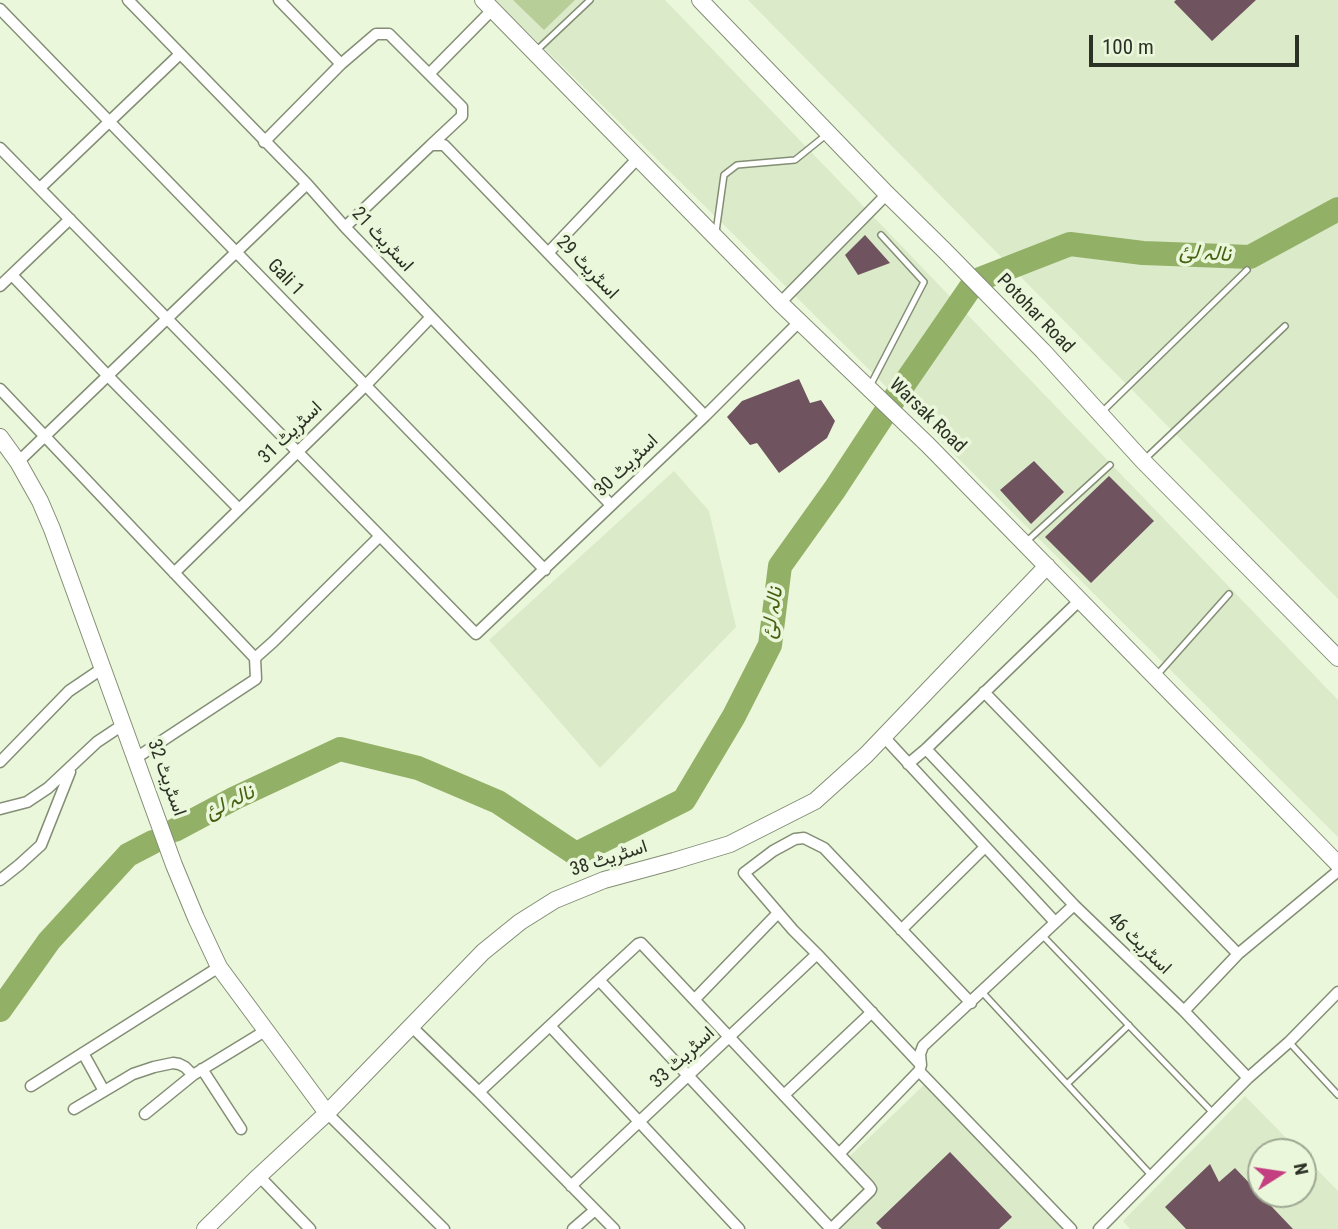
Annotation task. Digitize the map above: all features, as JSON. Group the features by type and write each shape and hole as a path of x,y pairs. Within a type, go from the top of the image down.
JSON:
{"street":[{"name":"اسٹریٹ 21","path":"128,0 307,184 611,505"},
{"path":"279,0 341,64"},
{"name":"Potohar Road","path":"700,0 1043,351 1143,461 1338,658"},
{"path":"429,74 488,5"},
{"name":"Warsak Road","path":"488,5 780,303 928,445 1338,864"},
{"name":"Gali 1","path":"0,9 545,570"},
{"path":"264,142 341,64 376,34 390,34 462,107 462,116 345,227"},
{"path":"40,188 180,54"},
{"name":"اسٹریٹ 29","path":"431,145 444,145 705,416"},
{"path":"0,148 380,536 255,658"},
{"path":"548,253 638,158"},
{"path":"18,462 307,184"},
{"path":"780,303 887,194"},
{"path":"0,286 70,219"},
{"path":"12,275 239,509"},
{"name":"اسٹریٹ 31","path":"174,573 365,386 431,317"},
{"name":"اسٹریٹ 30","path":"380,536 476,634 705,416 799,322"},
{"path":"0,389 255,658 256,679 136,758"},
{"name":"اسٹریٹ 32","path":"0,437 18,462 52,529 195,918 219,967 327,1113"},
{"name":"اسٹریٹ 38","path":"205,1229 327,1113 483,952 520,922 555,900 604,880 730,844 815,801 884,737 1047,566"},
{"path":"908,764 1080,600"},
{"path":"0,762 69,691 103,668"},
{"path":"984,692 1238,954"},
{"path":"0,810 27,802 48,788 96,742 124,724"},
{"path":"884,737 1055,922"},
{"name":"اسٹریٹ 46","path":"926,749 1074,905 1248,1078"},
{"path":"0,880 41,845 72,766"},
{"path":"971,1003 824,848 804,838 795,839 773,851 744,873 778,914 1071,1229"},
{"path":"901,930 985,847"},
{"path":"1184,1012 1238,954 1338,871"},
{"path":"839,1154 920,1068 923,1046 1074,905"},
{"path":"695,999 778,914"},
{"path":"479,1093 599,980 641,943 871,1189 831,1229 599,980"},
{"name":"اسٹریٹ 33","path":"571,1186 817,954"},
{"path":"31,1086 219,967"},
{"path":"1099,1229 1248,1078 1289,1042 1338,992"},
{"path":"784,1095 872,1012"},
{"path":"550,1026 739,1229"},
{"path":"411,1027 614,1229"},
{"path":"145,1114 197,1072 265,1031"},
{"path":"83,1053 104,1091"},
{"path":"74,1109 133,1074 173,1063 197,1072 241,1129"},
{"path":"327,1113 444,1229"},
{"path":"259,1176 310,1229"},
{"path":"573,1229 595,1210"}],"lane":[{"path":"534,52 590,0"},
{"path":"715,237 724,175 737,165 795,160 828,133"},
{"path":"873,392 923,282 881,235"},
{"path":"1099,415 1247,270"},
{"path":"1143,461 1285,326"},
{"path":"1024,543 1110,465"},
{"path":"1155,677 1228,594"},
{"path":"1042,935 1213,1113"},
{"path":"982,992 1151,1175"},
{"path":"1067,1084 1129,1025"},
{"path":"1289,1042 1338,1095"}],"shaded area":[{"path":"495,0 665,0 1338,700 1338,837 724,225"},
{"path":"513,0 575,0 544,30"},
{"path":"748,0 1338,0 1338,599"},
{"path":"674,471 709,511 736,627 600,768 489,640"},
{"path":"929,1080 1071,1229 838,1229 876,1192 849,1157"},
{"path":"1245,1096 1286,1138 1247,1138 1247,1208 1317,1208 1317,1169 1338,1191 1338,1229 1130,1229 1123,1221"}],"building":[{"path":"1256,0 1212,41 1174,2"},
{"path":"865,235 890,263 858,275 845,255"},
{"path":"799,379 810,403 821,400 835,421 827,438 779,473 757,443 750,445 727,417 742,401"},
{"path":"1034,461 1064,492 1031,524 1000,490"},
{"path":"1109,476 1154,521 1091,583 1045,537"},
{"path":"950,1152 1012,1217 999,1229 882,1229 876,1223"},
{"path":"1210,1164 1219,1182 1235,1168 1247,1181 1247,1208 1273,1208 1293,1229 1186,1229 1165,1207"}],"waterway":[{"name":"نالہ لئ","path":"175,830 235,798 340,749 418,768 498,802 576,854 684,800 734,716 770,645 780,566 975,281 1070,244 1143,253 1250,257 1338,209"},
{"name":"نالہ لئ","path":"0,1010 49,941 128,855 153,842"}]}
